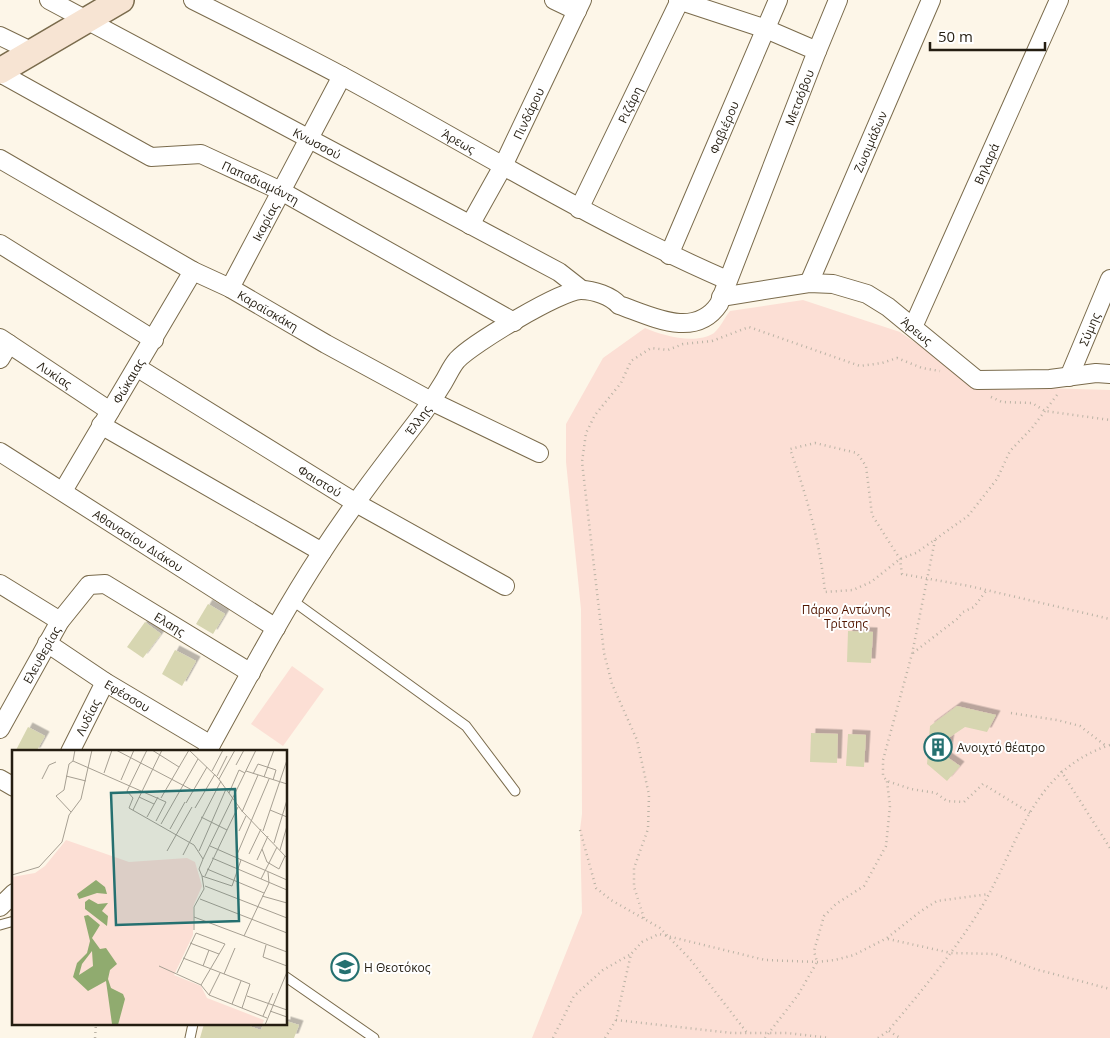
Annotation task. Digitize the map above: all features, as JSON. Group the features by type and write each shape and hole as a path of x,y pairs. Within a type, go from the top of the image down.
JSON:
{"street":[{"name":"Κνωσσού","path":"49,0 559,272 582,290"},
{"path":"0,72 121,0"},
{"name":"Άρεως","path":"193,0 342,76 579,209 669,255 727,280"},
{"path":"554,0 579,5"},
{"path":"679,0 766,29 817,51"},
{"name":"Ριζάρη","path":"579,209 679,0"},
{"name":"Φαβιέρου","path":"669,255 778,0"},
{"name":"Μετσόβου","path":"727,280 838,0"},
{"name":"Ζωσιμάδων","path":"809,283 932,0"},
{"name":"Βηλαρά","path":"913,327 1059,0"},
{"name":"Πινδάρου","path":"470,225 503,166 579,5"},
{"path":"0,36 32,52"},
{"name":"Παπαδιαμάντη","path":"0,72 151,157 202,154 281,191 514,322"},
{"name":"Ικαρίας","path":"230,288 342,76"},
{"name":"Καραϊσκάκη","path":"0,159 193,271 230,288 432,401 539,453"},
{"path":"0,244 154,340"},
{"name":"Φώκαιας","path":"63,491 138,368 193,271"},
{"name":"Σύμης","path":"1069,377 1110,279"},
{"path":"582,290 605,296 619,305 666,322 693,323 702,320 714,311 727,280"},
{"name":"Άρεως","path":"721,297 809,283 833,284 867,294 913,327 977,380 1069,377 1096,373 1110,374"},
{"name":"Έλλης","path":"209,748 276,628 322,552 381,466 432,401 457,360 514,322 561,296 582,290"},
{"name":"Λυκίας","path":"3,347 106,418 322,552"},
{"name":"Φαιστού","path":"138,368 356,503 505,586"},
{"name":"Αθανασίου Διάκου","path":"0,452 276,628"},
{"path":"0,584 60,620"},
{"name":"Ελαης","path":"89,585 105,584 251,673"},
{"name":"Ελευθερίας","path":"0,729 60,620 89,585"},
{"name":"Εφέσσου","path":"46,643 209,748"},
{"name":"Λυδίας","path":"71,750 105,682"},
{"path":"0,779 12,786"},
{"path":"0,907 12,895"}],"lane":[{"path":"293,601 466,726 515,791"},
{"path":"288,978 374,1038"}],"path":[{"path":"644,918 634,887 634,868 648,829 649,795 637,740 612,684 604,653 582,462 586,433 595,415 621,383 632,361 651,348 668,350 683,344 712,341 749,327 860,366 882,364 897,358 922,368 947,373"},
{"path":"1069,377 1045,411 1010,451 1004,466 986,495 968,516 916,553 900,559 871,582 853,590 825,592 821,551 809,500 790,449 815,443 857,453 866,466 872,515 900,559 902,574 986,590 1110,620"},
{"path":"987,395 1002,402 1032,403 1045,411 1110,420"},
{"path":"765,1038 798,994 817,962 814,951 824,916 836,904 864,886 886,846 890,806 887,781 883,776 883,760 912,654 935,540"},
{"path":"912,654 957,619 963,612 974,607 986,590"},
{"path":"1011,713 1057,720 1080,726 1106,746"},
{"path":"878,1038 888,1031 952,953 989,894 1008,852 1048,786 1061,771 1078,759 1110,745"},
{"path":"1061,771 1110,848"},
{"path":"887,781 911,789 936,793 947,801 964,802 983,784 1030,813"},
{"path":"580,830 596,888 611,900 660,928 690,959 748,1034"},
{"path":"553,1038 574,996 603,970 631,954 642,942 659,934 765,960 817,962 854,954 887,938 921,911 937,902 989,894"},
{"path":"887,938 952,953 995,954 1036,969 1110,989"},
{"path":"606,1038 616,1020 631,954"},
{"path":"616,1020 748,1034 770,1033 830,1038"},
{"path":"888,1031 900,1038"}],"green space":[{"name":"Πάρκο Αντώνης Τρίτσης","path":"803,300 900,332 978,386 1110,390 1110,1038 532,1038 582,913 580,830 582,814 581,609 566,462 566,424 603,358 645,328 680,338 706,337 714,333 730,311"},
{"path":"292,666 324,689 283,746 251,724"}],"building":[{"path":"208,604 225,614 213,634 196,624"},
{"path":"145,622 161,634 143,658 127,647"},
{"path":"848,631 873,632 871,663 847,662"},
{"path":"175,650 196,661 182,686 162,674"},
{"name":"Ανοιχτό θέατρο","path":"957,706 996,715 987,732 965,727 950,737 947,757 960,766 947,781 927,764 930,726"},
{"path":"28,727 45,736 37,750 16,750"},
{"path":"811,733 838,734 837,763 810,762"},
{"path":"848,734 866,735 864,767 846,766"},
{"path":"288,1022 299,1025 294,1038 200,1038 203,1026 249,1026 261,1030 262,1026 288,1026"}],"place":[{"name":"Ανοιχτό θέατρο","path":"938,747"},
{"name":"Η Θεοτόκος","path":"345,967"}]}
